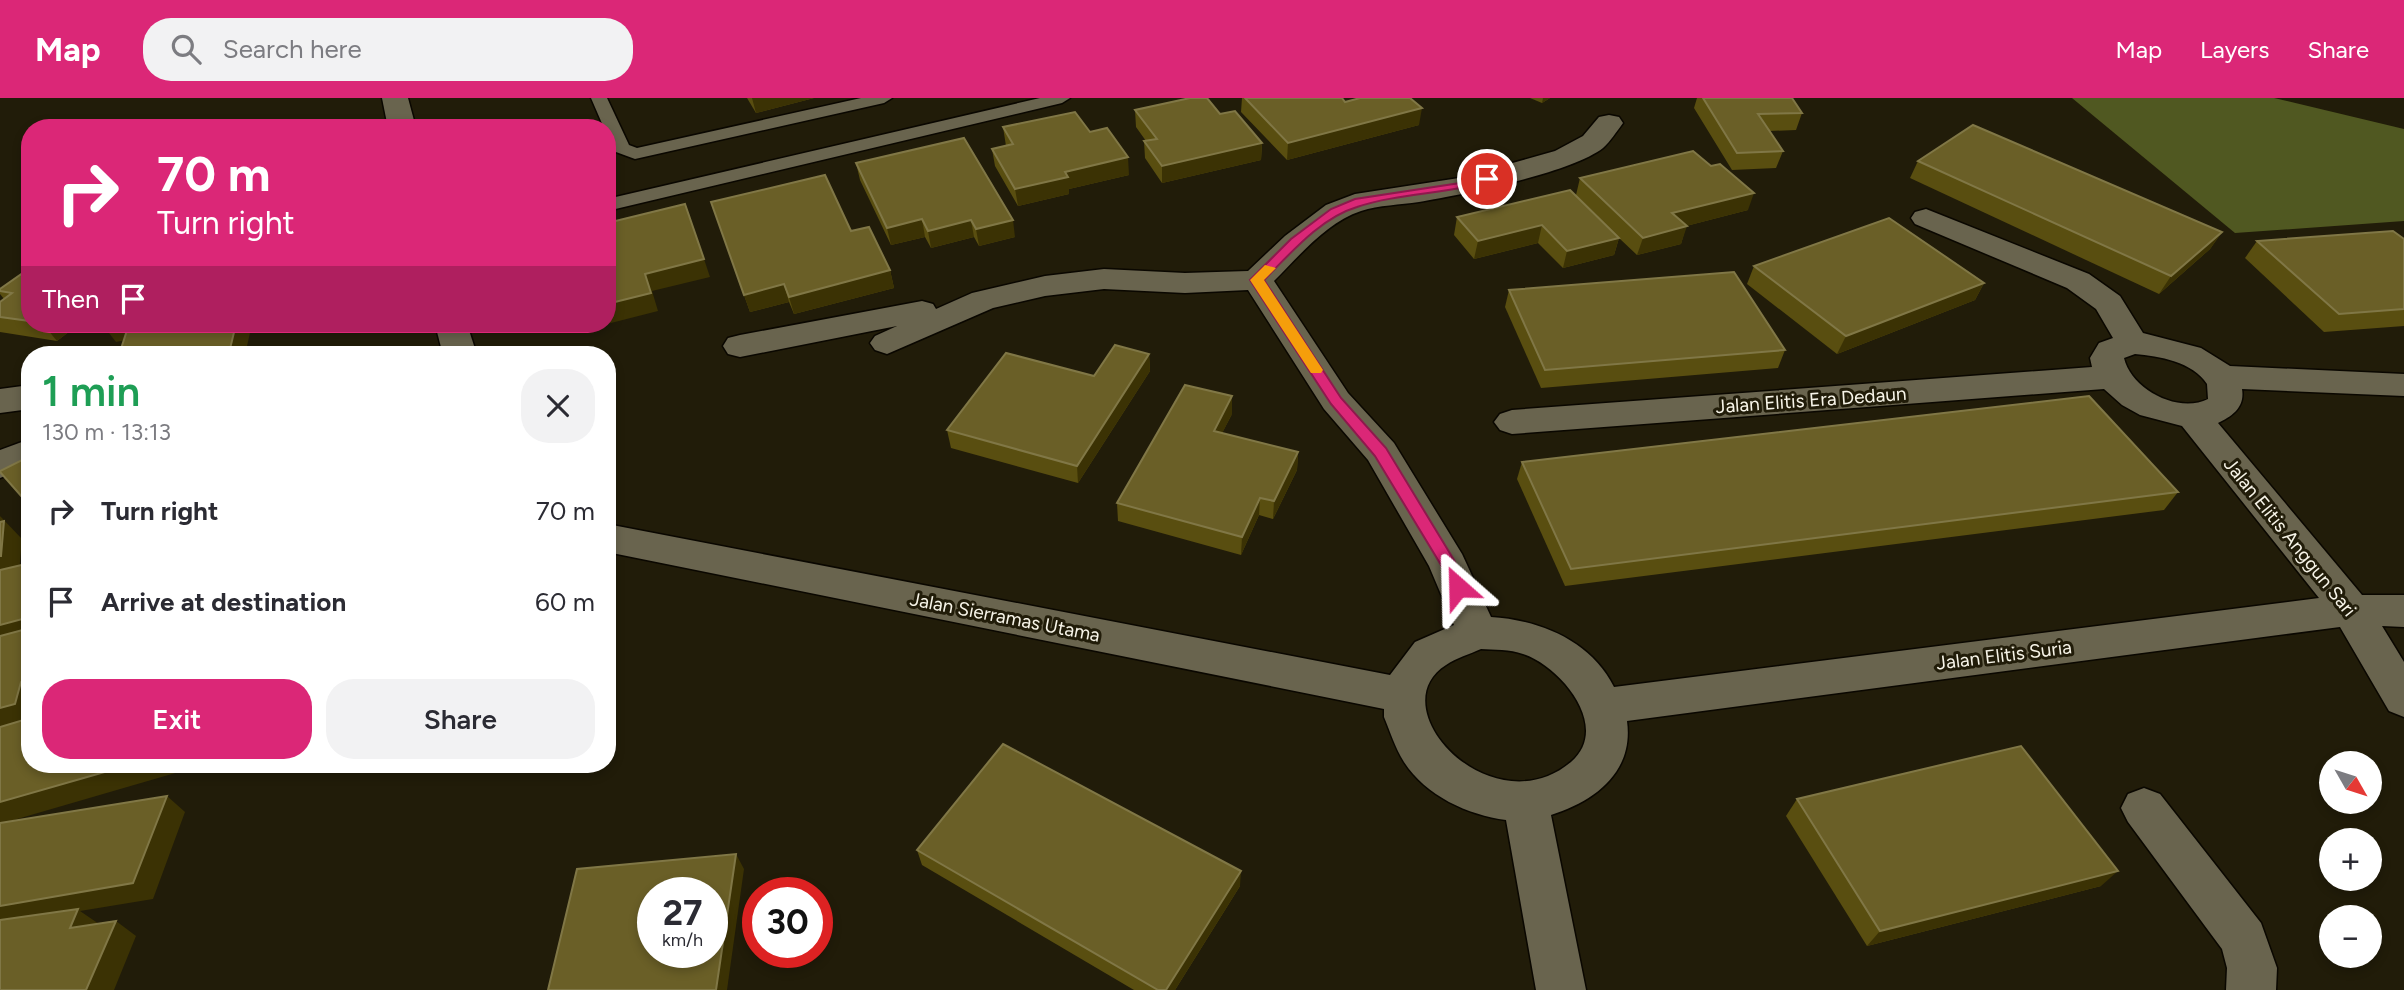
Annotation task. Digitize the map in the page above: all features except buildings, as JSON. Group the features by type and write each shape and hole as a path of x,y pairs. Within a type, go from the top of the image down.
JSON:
{"street":[{"path":"395,98 400,119"},
{"path":"740,346 1045,286 1104,279 1185,283 1257,280 1296,242 1336,211 1355,203 1461,186 1565,156 1593,142 1609,123"},
{"path":"1926,218 2078,281 2109,303 2132,343"},
{"path":"1257,280 1336,401 1381,452 1448,564 1477,633"},
{"path":"887,343 983,300"},
{"path":"2132,343 2151,344 2180,351 2206,365 2226,388 2226,399 2220,408 2192,415 2154,407 2136,399 2111,377 2107,358 2111,351 2132,343"},
{"name":"Jalan Elitis Era Dedaun","path":"1511,422 2111,377"},
{"path":"2219,377 2404,385"},
{"path":"0,401 21,398"},
{"name":"Jalan Elitis Anggun Sari","path":"2192,415 2351,610 2404,699"},
{"path":"0,465 21,455"},
{"name":"Jalan Sierramas Utama","path":"616,540 1403,695"},
{"name":"Jalan Elitis Suria","path":"1604,706 2351,610 2404,611"},
{"path":"1477,633 1509,634 1539,642 1567,658 1589,680 1604,706 1608,733 1601,758 1584,780 1558,795 1526,802 1493,799 1461,788 1434,770 1415,747 1404,721 1403,695 1411,672 1427,653 1450,640 1477,633"},
{"path":"1526,802 1562,990"},
{"path":"2144,808 2244,939 2252,968 2251,990"}],"lane":[{"path":"599,98 609,119"},
{"path":"616,200 680,167 884,98"},
{"path":"616,135 626,152 645,153 680,167 1062,98"}],"green space":[{"path":"2072,98 2274,98 2404,129 2404,221 2235,233"}],"slow traffic":[{"path":"1270,268 1257,280 1316,370"}],"route":[{"path":"1458,587 1448,564 1381,452 1336,401 1257,280 1296,242 1336,211 1355,203 1461,186 1487,179"}]}
